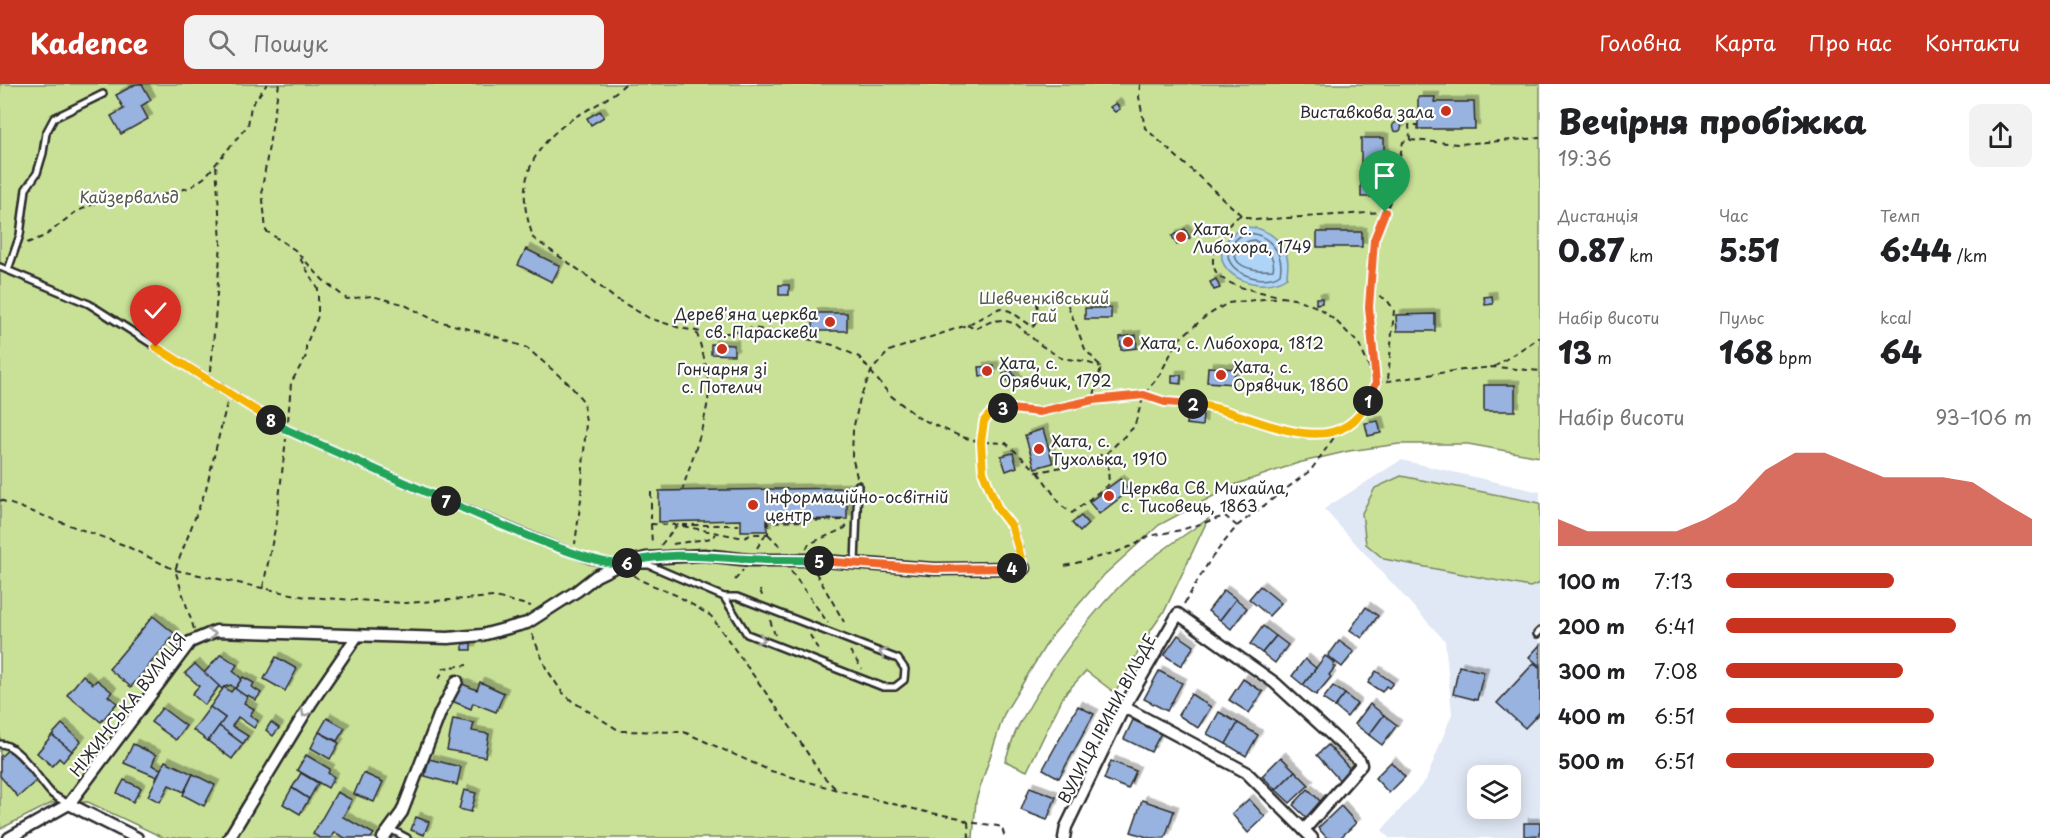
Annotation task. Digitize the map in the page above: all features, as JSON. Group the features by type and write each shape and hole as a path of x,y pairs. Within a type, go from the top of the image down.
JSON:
{"street":[{"name":"НІЖИНСЬКА ВУЛИЦЯ","path":"9,838 69,804 190,642 216,631 448,638 482,635 527,623 596,576 621,564 652,557 704,555 750,560 800,560 935,569 1024,568"},
{"name":"ВУЛИЦЯ ІРИНИ ВІЛЬДЕ","path":"1064,838 1066,827 1124,707 1178,614"},
{"path":"1124,707 1246,772 1308,834 1361,765 1360,761 1275,683 1178,614"},
{"path":"229,838 311,703 357,636"},
{"path":"383,838 402,812 440,713 458,681"},
{"path":"69,804 137,838"}],"lane":[{"path":"8,270 20,235 26,189 37,173 46,133 54,118 103,94"},
{"path":"0,267 89,304 287,430 430,494 591,560 649,565 723,597 737,597 898,659 903,663 906,675 900,684 889,688 747,634 723,597"},
{"path":"855,563 858,485"},
{"path":"1012,527 1024,568"},
{"path":"0,744 6,744 17,752 53,795 69,804"},
{"path":"390,829 408,838"}],"path":[{"path":"15,248 45,236 74,213 104,199 167,194 191,187 205,177 248,125 251,106 267,84"},
{"path":"279,84 262,189 266,231 295,250 323,280 347,299 372,296 403,304 434,320 488,334 527,348 569,384 583,401 586,422 581,499 573,553"},
{"path":"625,84 619,91 573,118 546,140 528,170 525,201 533,238 613,297 649,318 696,331 732,333 753,328 808,338 833,345 859,357 872,370 890,395 919,418 962,437 981,442 1006,443 1038,472 1062,506 1072,513 1109,483 1107,453"},
{"path":"1140,84 1139,97 1145,128 1241,215 1254,220 1385,212"},
{"path":"1410,140 1409,125 1418,125"},
{"path":"1012,527 998,509 983,472 981,442 984,421 991,413 1002,408 1039,412 1093,400 1144,395 1165,402 1201,405 1259,420 1294,433 1323,435 1346,428 1364,409 1376,383 1369,307 1374,240 1391,199 1402,142 1410,140 1460,144 1540,138"},
{"path":"209,380 215,341 221,243 216,164"},
{"path":"1241,215 1230,221 1212,254 1212,265 1220,278 1231,283 1299,300 1319,308 1359,344 1376,383"},
{"path":"262,588 276,524 291,383 306,356 306,345 318,316 318,289 295,250"},
{"path":"1370,291 1387,300 1394,310 1388,380"},
{"path":"858,485 852,456 852,430 860,398 872,370 889,351 966,325 1000,308 1010,311 1033,327 1039,318 1036,302 1042,297 1056,297 1067,303 1085,349 1101,367"},
{"path":"1038,472 1071,465 1107,453 1134,428 1144,395 1160,374 1178,340 1204,317 1228,303 1282,297"},
{"path":"966,325 975,329 992,321 1003,320 1016,324 1060,358 1083,361 1101,367"},
{"path":"682,491 702,425 709,388 705,358 696,331"},
{"path":"1494,367 1540,337"},
{"path":"1093,400 1101,367"},
{"path":"1376,383 1453,370 1494,367 1540,371"},
{"path":"197,638 175,570 206,489 229,393"},
{"path":"1178,614 1210,560 1238,526 1311,470 1340,429"},
{"path":"651,492 652,557"},
{"path":"0,500 124,545 175,570 306,597 405,603 495,597 548,610"},
{"path":"1065,566 1117,552 1149,536 1181,530 1225,516 1238,526"},
{"path":"768,534 768,522 849,520 845,528 809,544 800,560"},
{"path":"651,524 739,525"},
{"path":"677,525 744,538 752,534 768,534 800,560 844,622"},
{"path":"652,557 677,525"},
{"path":"726,525 726,534"},
{"path":"667,556 670,544 712,538 717,533"},
{"path":"634,574 639,580 678,596 711,616 821,774 837,790"},
{"path":"766,608 778,646"},
{"path":"802,622 827,665"},
{"path":"527,623 546,668 562,692 572,701 620,731 684,732 771,771 837,790 968,822 998,826 1002,828 1005,838"},
{"path":"439,679 444,668 467,664"},
{"path":"968,822 969,838"}],"shaded area":[{"path":"1401,460 1540,492 1540,838 1389,838 1382,830 1426,780 1452,714 1445,641 1324,509"}],"green space":[{"path":"0,84 1540,84 1540,457 1468,444 1399,444 1349,451 1298,463 1234,485 1159,525 1104,575 1050,638 1004,714 976,800 973,838 164,838 88,802 52,803 0,829"},
{"path":"1401,476 1540,503 1540,583 1530,587 1384,559 1366,544 1362,513 1375,488"},
{"path":"1208,519 1165,610 1115,693 1086,671 1064,695 1027,771 1005,761 1031,703 1088,622 1120,585 1137,570"}],"water":[{"path":"1243,227 1258,228 1276,238 1287,257 1287,277 1273,283 1258,284 1243,280 1231,273 1224,264 1222,252 1228,240"}],"building":[{"path":"136,84 142,84 151,100 141,106 148,119 121,134 111,116 124,109 116,95"},
{"name":"Виставкова зала","path":"1418,97 1435,97 1434,102 1474,102 1475,129 1418,129"},
{"path":"1116,103 1120,109 1115,112 1110,107"},
{"path":"600,111 604,117 591,125 587,118"},
{"path":"1397,122 1402,127 1397,132 1392,127"},
{"path":"1361,138 1384,138 1384,197 1361,197"},
{"name":"Хата, с. Либохора, 1749","path":"1185,229 1190,238 1177,245 1172,236"},
{"path":"1317,232 1362,232 1362,247 1317,247"},
{"path":"526,249 560,266 552,282 518,265"},
{"path":"1216,279 1220,288 1214,290 1210,282"},
{"path":"779,285 789,285 789,295 779,295"},
{"path":"1492,296 1493,304 1485,305 1484,297"},
{"path":"1316,298 1322,298 1322,303 1316,304"},
{"path":"1085,308 1111,308 1111,319 1085,319"},
{"name":"Дерев'яна церква св. Параскеви","path":"813,313 847,313 847,331 813,331"},
{"path":"1435,314 1435,331 1397,331 1396,315"},
{"name":"Хата, с. Либохора, 1812","path":"1136,335 1137,348 1121,350 1120,337"},
{"name":"Гончарня зі с. Потелич","path":"711,344 734,345 734,355 711,354"},
{"name":"Хата, с. Орявчик, 1792","path":"994,366 995,374 980,376 979,367"},
{"name":"Хата, с. Орявчик, 1860","path":"1208,367 1235,369 1234,384 1207,382"},
{"path":"1011,370 1017,380 1010,385 1003,374"},
{"path":"1172,375 1181,375 1181,384 1172,383"},
{"path":"1484,385 1515,385 1515,411 1484,411"},
{"path":"1187,414 1203,415 1202,426 1186,424"},
{"path":"1378,421 1381,433 1368,436 1365,423"},
{"name":"Хата, с. Тухолька, 1910","path":"1043,429 1053,463 1035,468 1025,435"},
{"path":"1013,453 1017,467 1006,471 1001,456"},
{"name":"Церква Св. Михайла, с. Тисовець, 1863","path":"1120,479 1129,491 1099,514 1089,502"},
{"name":"Інформаційно-освітній центр","path":"847,488 847,519 767,520 767,531 741,531 741,520 659,522 659,491"},
{"path":"1081,516 1088,524 1080,532 1072,523"},
{"path":"1260,586 1281,603 1269,616 1249,599"},
{"path":"1224,590 1236,599 1220,620 1208,611"},
{"path":"1236,599 1247,608 1231,629 1220,620"},
{"path":"1366,607 1378,616 1362,638 1350,630"},
{"path":"153,616 175,634 131,687 109,669"},
{"path":"1263,626 1276,636 1262,653 1250,644"},
{"path":"1178,635 1194,646 1181,666 1164,655"},
{"path":"1276,636 1288,645 1275,663 1262,653"},
{"path":"1339,641 1354,652 1342,667 1328,656"},
{"path":"471,643 471,650 463,650 463,644"},
{"path":"1540,645 1540,666 1529,657"},
{"path":"221,654 237,665 233,671 242,679 235,689 231,685 222,689 204,673"},
{"path":"1325,656 1335,663 1333,666 1335,667 1329,675 1331,677 1316,695 1303,685"},
{"path":"276,657 297,669 285,691 264,679"},
{"path":"1305,659 1316,668 1303,685 1292,676"},
{"path":"1534,663 1540,668 1540,712 1525,728 1497,703"},
{"path":"195,664 219,686 205,705 192,694 199,686 185,673"},
{"path":"1459,666 1484,672 1477,700 1453,694"},
{"path":"1159,671 1182,683 1167,711 1144,699"},
{"path":"1376,671 1393,683 1389,688 1386,686 1382,692 1368,683"},
{"path":"83,675 93,684 97,680 112,692 108,696 117,703 101,722 67,695"},
{"path":"243,677 254,683 252,687 261,693 256,700 235,689"},
{"path":"1243,679 1263,692 1249,713 1229,700"},
{"path":"480,682 504,693 496,712 473,703 471,709 452,701 460,683 477,690"},
{"path":"1333,686 1345,694 1335,707 1323,699"},
{"path":"224,687 231,692 234,688 247,697 244,703 254,709 250,715 258,721 254,728 238,717 232,726 248,736 243,744 219,726 225,718 210,707"},
{"path":"1191,694 1211,707 1198,728 1178,715"},
{"path":"1345,694 1357,704 1347,717 1335,707"},
{"path":"1370,704 1384,715 1369,735 1355,724"},
{"path":"1078,706 1094,714 1059,778 1043,769"},
{"path":"210,707 225,718 208,741 193,730"},
{"path":"162,708 186,726 176,740 151,722"},
{"path":"1219,712 1238,723 1226,744 1207,734"},
{"path":"1384,715 1397,725 1382,745 1369,735"},
{"path":"327,718 345,728 337,741 319,732"},
{"path":"453,719 474,723 472,731 489,734 485,757 447,750"},
{"path":"1133,720 1161,733 1151,752 1124,739"},
{"path":"271,722 279,728 273,736 266,730"},
{"path":"1238,723 1258,735 1246,756 1226,744"},
{"path":"62,724 81,741 72,751 52,735"},
{"path":"219,726 243,744 232,759 208,741"},
{"path":"319,732 339,743 330,759 311,748"},
{"path":"52,735 72,751 63,762 59,758 52,766 37,753"},
{"path":"133,744 156,755 152,765 161,769 157,777 124,763"},
{"path":"1328,745 1352,771 1341,782 1317,755"},
{"path":"9,749 37,780 18,797 0,776 0,757"},
{"path":"306,755 330,769 328,773 334,777 328,788 297,770"},
{"path":"1281,757 1295,771 1276,790 1262,776"},
{"path":"429,759 461,767 457,785 425,776"},
{"path":"165,761 193,774 184,792 169,785 160,802 148,796"},
{"path":"1111,761 1136,771 1128,789 1104,779"},
{"path":"1391,762 1405,777 1389,793 1375,778"},
{"path":"1295,771 1309,785 1290,803 1276,790"},
{"path":"301,773 318,783 309,799 292,788"},
{"path":"363,773 383,782 374,802 354,794"},
{"path":"193,774 215,785 204,806 183,795"},
{"path":"124,780 141,788 133,802 117,793"},
{"path":"1030,787 1056,797 1047,820 1021,810"},
{"path":"292,788 309,799 300,814 283,804"},
{"path":"1308,789 1323,804 1308,819 1293,805"},
{"path":"464,790 476,793 471,812 459,809"},
{"path":"337,792 352,800 343,817 374,834 371,838 345,838 334,832 331,838 320,838 313,834"},
{"path":"1249,799 1265,817 1248,833 1232,814"},
{"path":"1142,800 1174,811 1165,838 1150,838 1131,832"},
{"path":"1341,806 1356,823 1340,838 1327,838 1318,828"},
{"path":"416,817 429,822 424,835 411,830"},
{"path":"1524,823 1540,823 1540,835 1524,836"}],"place":[{"name":"Виставкова зала","path":"1446,111"},
{"name":"Хата, с. Либохора, 1749","path":"1181,237"},
{"name":"Дерев'яна церква св. Параскеви","path":"830,322"},
{"name":"Хата, с. Либохора, 1812","path":"1128,342"},
{"name":"Гончарня зі с. Потелич","path":"722,349"},
{"name":"Хата, с. Орявчик, 1792","path":"987,371"},
{"name":"Хата, с. Орявчик, 1860","path":"1221,375"},
{"name":"Хата, с. Тухолька, 1910","path":"1039,449"},
{"name":"Церква Св. Михайла, с. Тисовець, 1863","path":"1109,496"},
{"name":"Інформаційно-освітній центр","path":"753,505"}],"route":[{"path":"156,347 287,430 430,494 591,560 621,564 646,558 704,555 750,560 809,560 935,569 1024,568 1012,527 998,509 983,472 981,442 984,421 991,413 1002,408 1039,412 1093,400 1144,395 1165,402 1201,405 1259,420 1294,433 1323,435 1346,428 1364,409 1376,383 1369,307 1374,240 1385,212"}],"park label":[{"name":"Кайзервальд","path":"129,196"},
{"name":"Шевченківський гай","path":"1044,306"}]}
